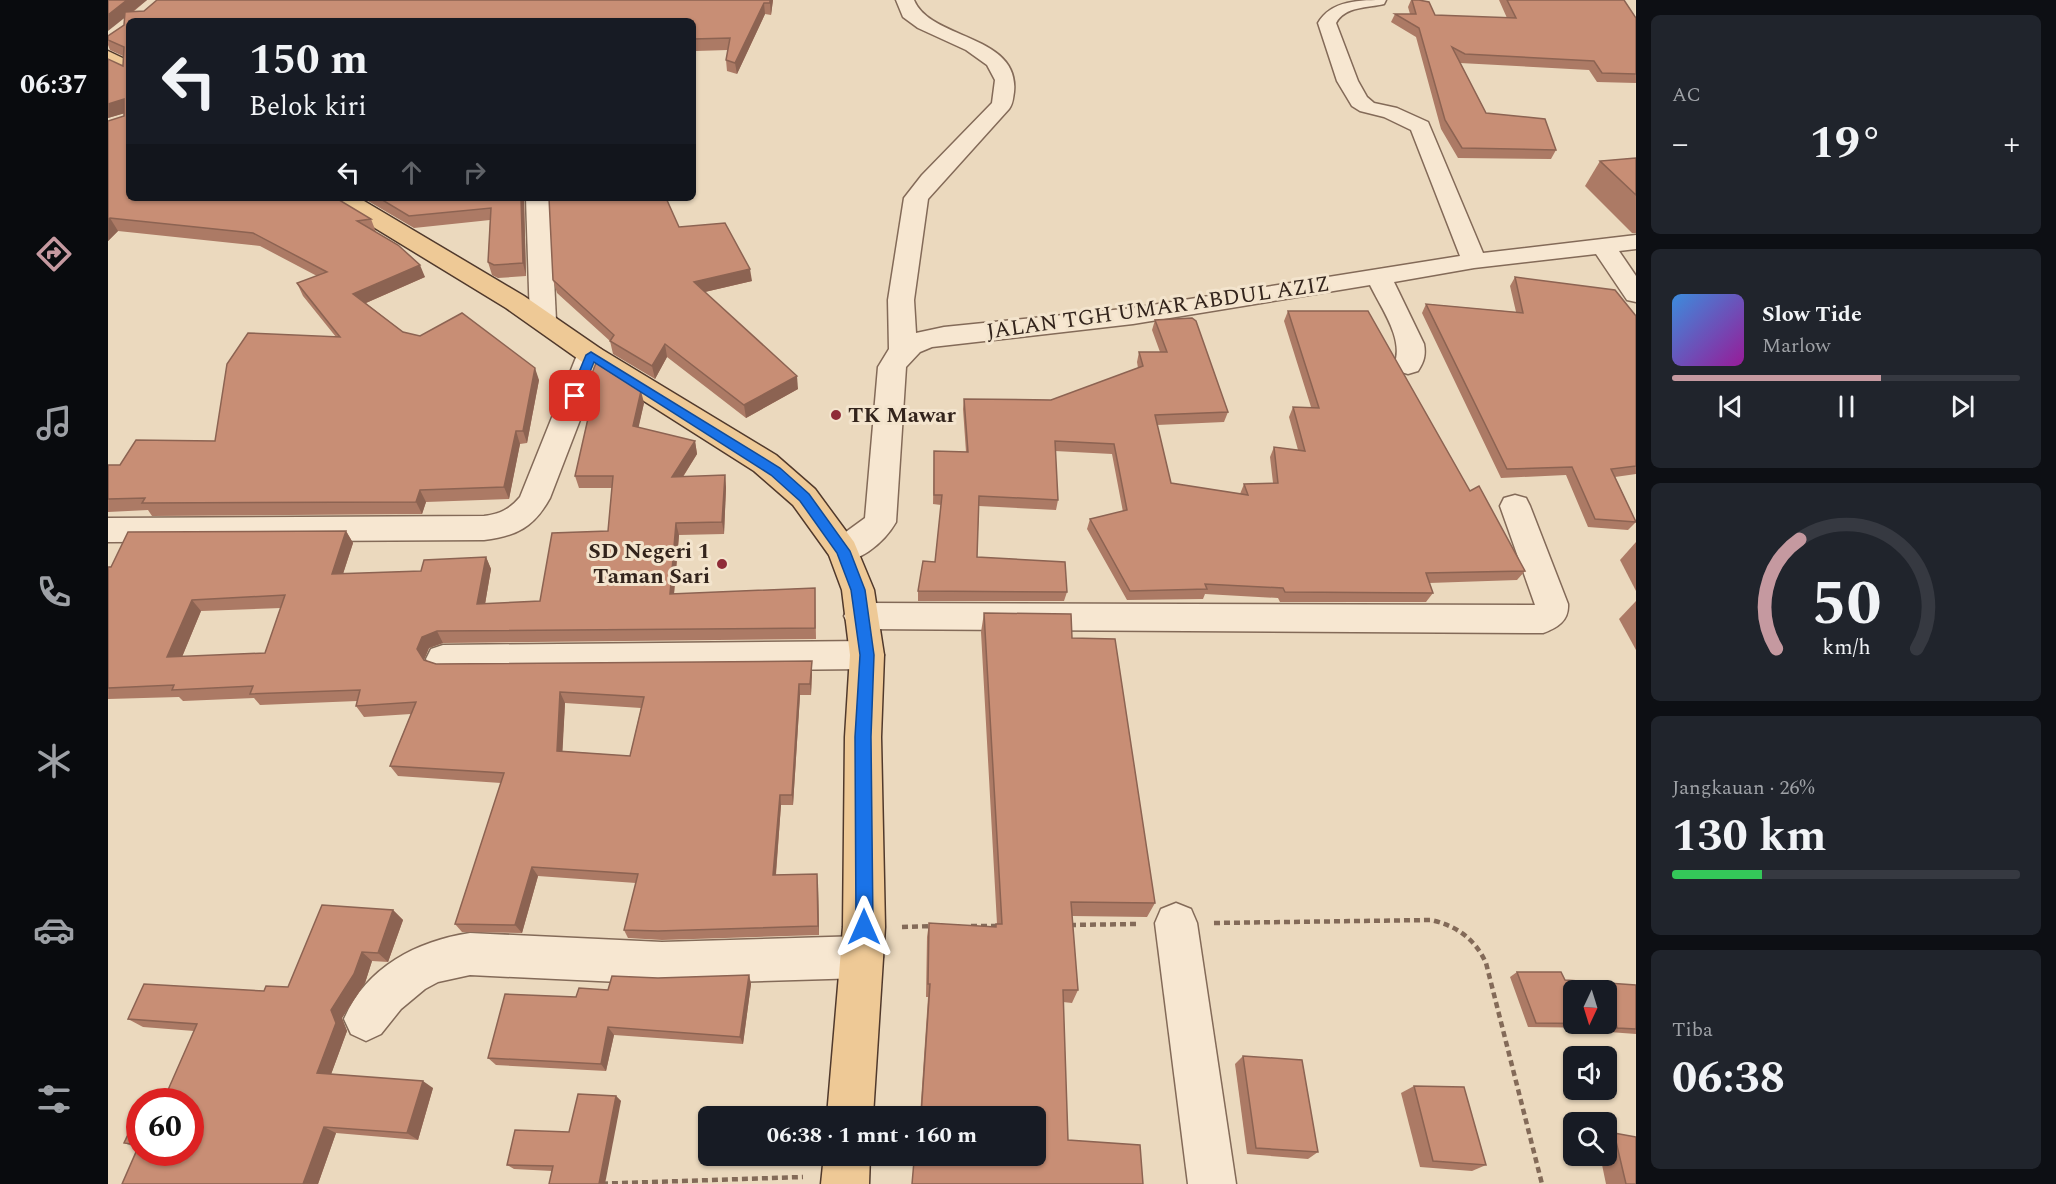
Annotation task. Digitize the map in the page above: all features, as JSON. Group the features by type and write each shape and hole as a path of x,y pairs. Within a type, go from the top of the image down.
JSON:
{"main road":[{"path":"108,57 126,68"},
{"path":"347,201 543,320 591,355 772,469 804,497 843,551 858,590 867,655 863,737 863,942 851,1106"}],"street":[{"path":"843,551 872,531 881,517 888,439 890,374 894,361 903,350 902,300 916,198 930,180 1002,105 1005,80 995,62 973,46 925,24 910,13 905,0"},
{"path":"1377,0 1338,9 1329,16 1327,23 1337,47 1339,60 1359,102 1370,108 1407,119 1420,127 1474,261"},
{"path":"538,201 543,320"},
{"name":"JALAN TGH UMAR ABDUL AZIZ","path":"903,350 917,342 935,337 1133,316 1474,261 1636,242"},
{"path":"1603,247 1636,294"},
{"path":"1379,277 1412,344 1412,355 1408,365"},
{"path":"108,530 484,528 511,523 526,512 535,498 591,355"},
{"path":"861,616 1543,620 1552,611 1551,601 1515,506"},
{"path":"443,659 867,655"},
{"path":"1176,923 1212,1184"},
{"path":"366,1019 375,1005 399,981 426,964 455,956 470,954 662,963 863,942"}],"path":[{"path":"1068,925 1431,920 1461,931 1474,943 1486,963 1542,1184"},
{"path":"960,926 1008,925"},
{"path":"863,942 936,926"},
{"path":"592,1184 846,1172"}],"building":[{"path":"108,0 127,0 108,15"},
{"path":"157,0 770,0 770,3 764,3 735,63 726,60 730,38 696,39 696,18 126,18 126,201 341,201 371,219 357,221 398,245 420,265 353,294 403,332 420,336 462,313 535,368 523,431 516,431 504,487 420,490 416,502 142,503 145,498 108,499 108,465 120,465 136,440 215,441 227,364 248,333 340,337 297,283 327,272 253,233 110,218 108,220 108,121 124,116 124,99 108,104 108,59 123,66 124,47 108,40 108,36 124,25 125,12 144,11"},
{"path":"1412,0 1429,2 1435,15 1516,18 1507,0 1624,0 1636,18 1636,74 1602,73 1594,61 1465,54 1452,47 1486,113 1545,119 1556,150 1462,148 1445,120 1419,28 1395,14 1416,14"},
{"path":"1636,158 1636,195 1600,161"},
{"path":"384,201 521,201 523,263 494,265 488,262 491,208 409,216"},
{"path":"549,201 667,201 679,227 725,223 750,269 694,282 797,376 744,405 665,344 652,366 610,341 614,335 553,280"},
{"path":"1515,277 1615,290 1636,316 1636,466 1611,469 1636,522 1595,519 1572,467 1507,469 1426,304 1523,313"},
{"path":"1288,311 1368,311 1470,491 1479,486 1525,571 1426,573 1433,593 1285,592 1283,588 1205,584 1207,589 1130,591 1090,519 1127,510 1114,444 1055,441 1058,500 979,496 977,557 1065,562 1067,592 918,591 923,561 935,562 942,495 934,495 934,451 968,452 964,399 1051,400 1143,366 1139,352 1167,352 1155,320 1192,318 1196,321 1228,412 1155,415 1171,483 1248,495 1244,484 1278,483 1274,447 1305,451 1293,407 1319,408"},
{"path":"596,363 641,391 633,426 695,441 672,477 725,475 722,522 676,523 670,594 815,588 815,628 437,631 422,637 417,649 424,660 436,664 812,661 810,684 799,684 792,795 780,795 773,875 817,874 818,926 624,930 638,874 532,867 515,925 455,924 504,773 390,766 416,702 356,706 360,690 250,694 253,686 172,690 174,685 108,688 108,567 111,567 128,532 346,531 332,574 421,571 424,560 486,557 477,604 540,601 552,533 608,531 613,476 575,476 594,392 585,391","holes":["285,595 265,653 167,657 192,600","560,692 644,697 630,756 557,751"]},
{"path":"984,613 1071,614 1072,638 1115,639 1155,903 1071,902 1078,990 1063,990 1068,1140 1140,1145 1143,1184 912,1184 914,1166 1046,1166 1046,1106 922,1106 930,984 928,984 929,923 996,927 996,924 1002,924"},
{"path":"322,905 393,910 378,953 362,952 354,974 331,1010 336,1023 317,1073 423,1081 407,1133 324,1127 303,1184 122,1184 130,1166 204,1166 204,1088 169,1088 197,1024 128,1019 144,984 264,991 266,986 288,987"},
{"path":"1517,972 1561,972 1565,980 1563,980 1563,1023 1536,1023"},
{"path":"749,975 740,1037 608,1027 601,1064 488,1058 505,994 576,997 579,988 608,990 612,976 658,978"},
{"path":"1617,984 1636,985 1636,1029 1617,1028"},
{"path":"1243,1056 1302,1060 1318,1152 1256,1148"},
{"path":"1414,1086 1464,1087 1486,1165 1433,1161"},
{"path":"578,1094 616,1096 599,1184 549,1184 553,1166 507,1165 515,1130 569,1132"},
{"path":"1617,1134 1636,1137 1636,1184 1626,1184 1617,1146"}],"place":[{"name":"TK Mawar","path":"836,415"},
{"name":"SD Negeri 1 Taman Sari","path":"722,564"}],"route":[{"path":"575,396 591,355 776,471 804,497 843,551 858,590 867,655 863,737 864,927"}]}
